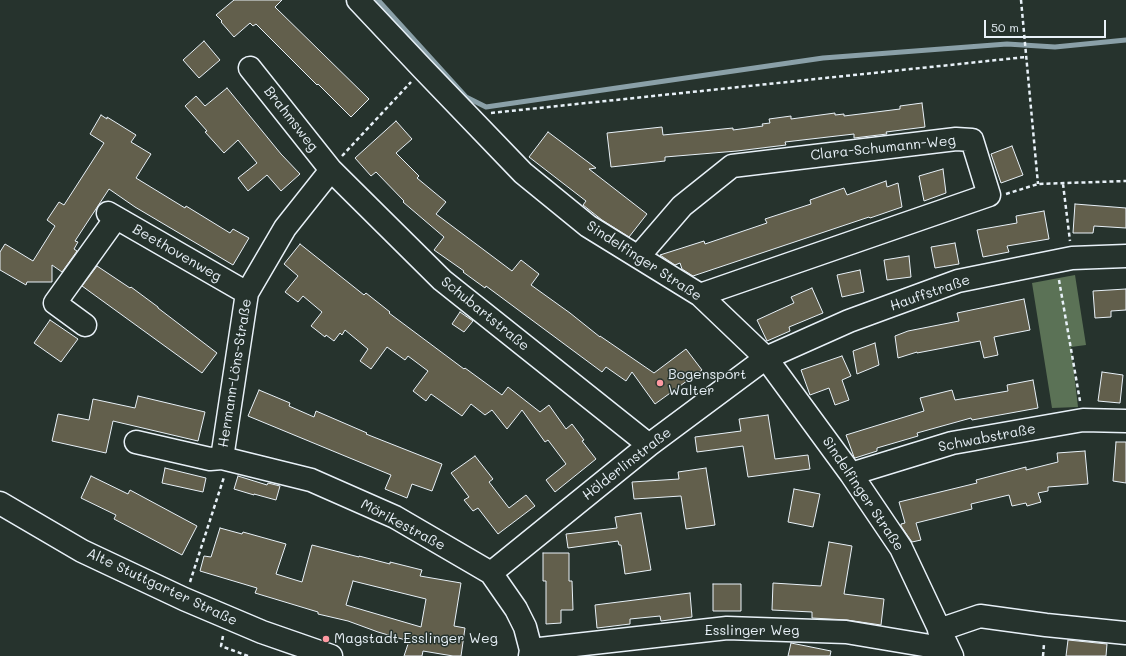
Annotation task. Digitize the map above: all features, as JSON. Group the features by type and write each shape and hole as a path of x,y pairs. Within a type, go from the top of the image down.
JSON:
{"street":[{"name":"Sindelfinger Straße","path":"358,0 523,173 588,226 700,295 766,358 851,474 901,548 946,645"},
{"name":"Brahmsweg","path":"250,68 331,170"},
{"name":"Clara-Schumann-Weg","path":"638,257 682,206 732,166 956,139 972,140 990,194"},
{"name":"Hermann-Löns-Straße","path":"222,458 247,293 286,228 331,170"},
{"name":"Schubartstraße","path":"331,170 442,280 649,445"},
{"path":"700,295 990,194"},
{"name":"Beethovenweg","path":"85,325 55,303 112,215 247,293"},
{"name":"Hauffstraße","path":"766,358 850,321 958,281 1072,258 1126,256"},
{"name":"Hölderlinstraße","path":"491,574 649,445 766,358"},
{"name":"Schwabstraße","path":"851,474 952,443 1082,420 1126,421"},
{"name":"Mörikestraße","path":"136,442 210,459 222,458 311,480 395,517 491,574 516,609 525,627 530,653"},
{"name":"Alte Stuttgarter Straße","path":"0,504 82,551 184,599 226,618 331,656"},
{"path":"946,645 980,616 1046,625 1126,633"},
{"name":"Esslinger Weg","path":"530,653 727,628 846,632 946,645"}],"path":[{"path":"1021,0 1038,184"},
{"path":"469,116 1026,57"},
{"path":"331,170 343,155 423,69"},
{"path":"990,194 995,198 1038,184 1126,181"},
{"path":"1063,184 1072,258 1058,273 1082,420"},
{"path":"184,599 224,475 222,458"},
{"path":"226,618 221,646 248,656"}],"green space":[{"path":"1075,275 1086,345 1071,347 1078,407 1052,408 1032,283"}],"building":[{"path":"234,0 282,0 275,7 369,99 351,117 256,24 253,26 250,23 234,37 216,15"},
{"path":"204,41 220,60 199,78 183,60"},
{"path":"227,88 281,154 300,174 281,191 267,175 248,191 238,178 257,163 238,140 224,153 205,132 207,131 185,106 196,96 205,106"},
{"path":"922,103 925,127 854,138 854,134 785,142 786,145 737,151 665,157 665,161 611,167 607,133 662,127 663,135 733,128 733,130 763,126 762,124 770,123 769,119 791,116 791,119 835,113 835,115 844,114 844,116 900,109 900,106"},
{"path":"101,115 107,119 107,117 136,135 131,142 151,154 136,178 230,233 233,229 249,238 233,265 135,207 109,189 75,241 78,242 74,249 77,251 62,272 52,265 52,282 27,282 26,285 0,270 0,252 5,244 33,261 55,226 47,220 59,202 64,205 104,143 90,134"},
{"path":"396,121 412,139 396,153 419,176 417,178 446,202 436,214 512,271 521,260 539,274 531,285 600,337 654,373 686,349 702,370 655,404 632,372 626,381 606,367 602,372 486,286 485,288 434,250 444,237 403,202 404,201 376,172 371,176 355,158"},
{"path":"548,132 596,168 589,169 647,214 629,237 602,220 583,205 586,201 529,157"},
{"path":"1012,146 1023,175 1001,183 991,154"},
{"path":"943,169 946,193 924,201 919,176"},
{"path":"886,181 887,187 898,183 902,207 693,276 682,269 680,263 675,265 660,255 704,241 705,244 767,223 765,219 811,204 810,200 844,188 847,195"},
{"path":"1075,204 1126,208 1126,228 1094,226 1093,233 1073,233"},
{"path":"1044,211 1049,239 1007,246 1009,252 983,257 977,230 1017,223 1016,216"},
{"path":"955,243 959,264 935,268 931,247"},
{"path":"300,244 364,295 366,293 390,312 389,313 464,369 465,368 502,395 508,387 540,412 549,405 566,429 572,424 584,440 582,441 596,459 555,492 546,480 566,464 548,440 545,442 522,410 507,429 492,410 485,415 471,404 462,416 431,394 426,401 413,391 428,371 408,356 405,360 387,347 371,369 360,361 368,349 345,330 342,335 340,333 334,341 326,335 325,337 311,326 322,312 303,296 298,302 285,292 298,276 284,264"},
{"path":"909,256 911,277 887,280 884,260"},
{"path":"97,266 130,288 131,287 217,353 202,373 82,286"},
{"path":"860,270 864,292 842,297 837,275"},
{"path":"812,288 823,313 789,327 790,331 767,341 757,320 794,303 791,297"},
{"path":"1126,289 1126,310 1111,311 1111,317 1095,318 1093,291"},
{"path":"1024,299 1030,330 994,337 998,355 984,358 980,341 917,352 898,358 895,336 908,331 959,321 957,313"},
{"path":"460,312 473,321 464,332 452,324"},
{"path":"50,320 78,339 61,362 34,343"},
{"path":"875,343 879,365 857,374 853,351"},
{"path":"842,356 851,376 842,380 849,400 835,405 829,388 810,395 801,370"},
{"path":"1102,372 1123,375 1120,403 1098,401"},
{"path":"1033,380 1038,408 972,420 971,418 917,433 918,436 877,448 877,451 855,458 846,435 924,411 920,398 952,390 955,400 1008,391 1007,385"},
{"path":"259,390 290,403 289,406 314,417 316,411 367,433 366,434 442,464 432,491 412,484 407,498 385,489 391,475 248,416"},
{"path":"138,396 205,412 198,441 113,421 106,453 52,441 58,414 89,420 93,399 135,408"},
{"path":"768,415 775,459 808,455 810,469 748,477 743,446 697,452 695,437 741,431 739,419"},
{"path":"1116,442 1126,442 1126,483 1113,481"},
{"path":"1085,451 1088,484 1048,487 1048,491 1038,493 1041,502 1027,506 1026,503 1012,506 1009,495 971,504 972,509 916,523 921,540 912,542 901,526 901,524 905,523 899,502 977,483 976,480 1026,467 1026,470 1058,462 1057,453"},
{"path":"475,456 493,479 489,482 509,508 526,495 535,506 498,534 478,508 473,511 464,500 469,497 451,473"},
{"path":"165,468 206,478 203,492 162,483"},
{"path":"706,468 715,525 686,529 681,496 634,499 632,482 679,479 678,472"},
{"path":"91,476 128,494 130,490 197,526 182,555 114,519 116,515 81,498"},
{"path":"238,476 267,485 268,483 280,486 276,500 234,489"},
{"path":"794,489 820,494 813,527 788,522"},
{"path":"641,513 651,570 625,574 621,545 619,545 618,541 568,548 566,534 617,528 615,517"},
{"path":"220,528 242,534 243,532 286,544 276,574 302,582 312,545 359,557 390,564 390,562 422,570 420,576 461,583 454,626 465,628 461,656 423,651 422,656 404,656 409,641 348,621 318,614 318,612 255,593 257,588 200,571 204,556 211,557","holes":["353,581 426,599 421,627 346,605"]},
{"path":"829,542 852,546 844,594 884,599 881,625 847,620 812,618 812,612 772,610 773,583 821,586"},
{"path":"543,553 569,553 569,581 572,581 573,610 561,610 561,623 546,624 546,581 543,581"},
{"path":"713,584 741,584 741,611 713,611"},
{"path":"690,593 692,617 661,621 660,616 630,619 630,624 597,628 595,605"},
{"path":"1068,640 1107,644 1106,656 1066,656"},
{"path":"791,643 831,651 830,656 788,656"}],"waterway":[{"path":"378,0 466,97 486,107 823,58 1007,44 1055,47 1126,40"}],"place":[{"name":"Bogensport Walter","path":"660,383"},
{"name":"Magstadt Esslinger Weg","path":"326,639"}]}
